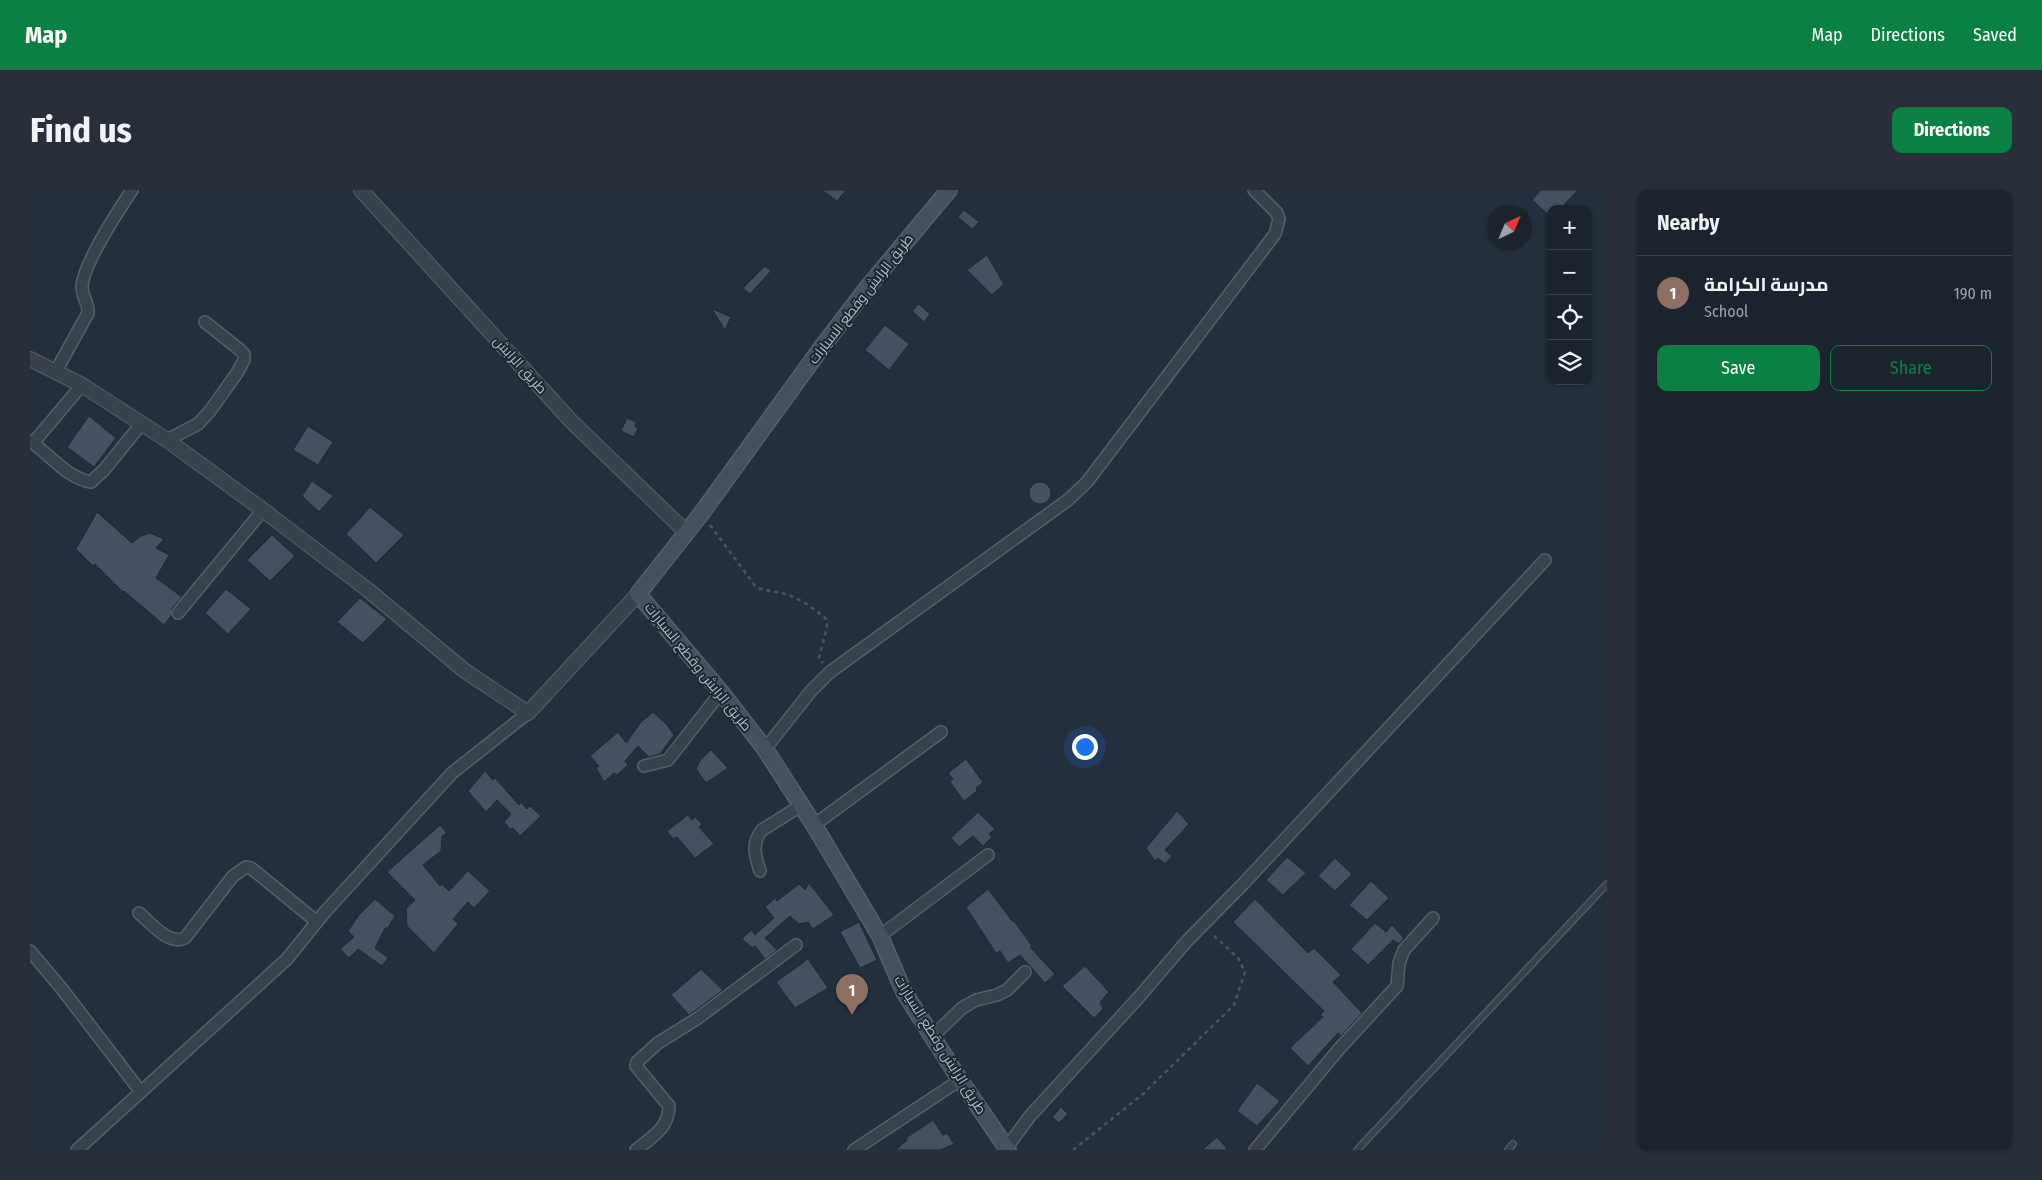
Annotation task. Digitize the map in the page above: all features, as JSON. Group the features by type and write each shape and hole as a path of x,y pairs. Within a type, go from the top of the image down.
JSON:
{"main road":[{"name":"طريق الرابش وقطع السيارات","path":"949,190 852,308 701,514 638,594 721,692 765,749 802,805 880,936 904,992 1007,1149"}],"street":[{"path":"56,371 88,314 89,306 82,287 92,258 132,190"},
{"name":"طريق الرابش","path":"361,190 571,421 686,532"},
{"path":"765,749 811,691 830,672 1068,500 1088,482 1275,234 1278,219 1277,213 1254,190"},
{"path":"167,440 198,424 226,388 244,360 244,354 240,350 205,322"},
{"path":"30,359 82,385 167,440 368,590 465,671 528,713"},
{"path":"82,385 32,442 71,474 91,482 104,470 142,423"},
{"path":"178,614 263,510"},
{"path":"1007,1149 1030,1116 1202,925 1252,874 1545,560"},
{"path":"76,1150 287,959 317,922 452,773 528,713 638,594"},
{"path":"644,766 668,760 721,692"},
{"path":"814,825 940,732"},
{"path":"760,871 754,853 758,836 762,830 802,805"},
{"path":"880,936 988,855"},
{"path":"140,913 172,940 179,941 186,938 233,876 246,867 251,868 317,922"},
{"path":"1255,1150 1339,1049 1397,986 1399,963 1404,950 1433,918"},
{"path":"636,1150 663,1128 669,1117 669,1106 641,1073 636,1066 637,1062 658,1043 698,1018 796,945"},
{"path":"30,951 62,988 141,1092"},
{"path":"932,1037 962,1008 976,1000 997,995 1007,990 1025,972"},
{"path":"854,1150 960,1080"}],"lane":[{"path":"1358,1150 1607,884"},
{"path":"1508,1150 1514,1144"}],"path":[{"path":"701,514 756,587 767,592 788,594 819,612 826,619 827,627 819,658 830,672"},
{"path":"1072,1150 1143,1094 1234,1005 1245,972 1238,958 1202,925"}],"building":[{"path":"822,190 846,190 837,201"},
{"path":"1541,190 1578,190 1564,205 1547,205 1547,213 1532,200"},
{"path":"964,210 979,222 972,229 958,217"},
{"path":"987,255 1004,284 992,295 967,270"},
{"path":"765,266 771,271 750,294 743,288"},
{"path":"919,304 930,314 924,322 912,311"},
{"path":"712,309 731,317 725,330"},
{"path":"885,325 909,344 889,370 865,350"},
{"path":"89,416 116,438 94,467 67,447"},
{"path":"627,418 636,422 635,426 638,428 634,437 621,431"},
{"path":"308,426 333,442 318,465 293,450"},
{"path":"312,481 333,496 319,512 302,496"},
{"path":"1040,482 1048,485 1051,493 1048,501 1040,504 1032,501 1029,493 1032,485"},
{"path":"370,507 404,535 376,563 346,534"},
{"path":"97,512 132,543 141,536 150,533 164,539 156,548 169,555 156,578 182,597 172,608 171,616 164,625 123,592 95,564 93,566 76,549"},
{"path":"272,535 295,556 270,581 247,560"},
{"path":"226,589 251,609 228,634 205,613"},
{"path":"360,598 387,619 363,643 337,622"},
{"path":"653,712 667,725 674,735 660,754 649,757 638,746 625,761 628,765 617,775 614,773 604,782 596,768 599,766 590,756 618,732 626,743 641,722"},
{"path":"711,750 728,768 706,783 696,769 701,759"},
{"path":"966,759 983,782 976,788 977,791 964,801 950,782 953,779 948,773"},
{"path":"485,771 493,780 495,778 519,805 521,802 527,809 530,806 541,816 520,836 504,822 511,814 497,800 486,812 468,791"},
{"path":"1177,811 1189,824 1165,850 1172,856 1165,864 1158,858 1155,861 1146,848"},
{"path":"978,812 995,829 989,834 992,837 983,846 973,836 959,847 951,838"},
{"path":"688,815 692,820 695,817 702,824 699,827 714,844 695,858 677,837 673,839 667,831"},
{"path":"440,825 447,833 442,836 441,851 423,865 440,886 442,884 449,891 468,871 490,891 474,908 468,902 453,919 458,924 434,953 407,926 406,909 415,900 387,872"},
{"path":"1287,857 1306,873 1283,895 1266,880"},
{"path":"1335,858 1352,874 1335,891 1318,876"},
{"path":"1371,881 1389,898 1367,920 1349,905"},
{"path":"809,883 834,915 813,929 808,922 799,924 790,916 765,938 777,950 765,959 755,946 752,948 742,939 751,930 755,935 774,918 765,907 775,898 777,901 799,884 805,890"},
{"path":"988,889 1014,921 1032,946 1030,947 1055,974 1045,983 1020,955 1008,963 1000,951 996,953 966,907"},
{"path":"375,899 395,916 388,928 385,928 375,948 388,958 382,966 358,949 349,958 340,949 354,937 348,931 359,915"},
{"path":"1255,899 1308,953 1314,948 1341,975 1333,982 1362,1013 1341,1036 1338,1033 1308,1066 1290,1048 1323,1017 1320,1015 1324,1011 1233,922"},
{"path":"859,922 877,960 860,968 840,932"},
{"path":"1375,923 1386,932 1392,925 1404,938 1399,944 1393,940 1368,965 1351,949"},
{"path":"808,959 828,988 795,1008 776,982"},
{"path":"1085,966 1109,992 1100,1002 1103,1009 1094,1018 1062,986"},
{"path":"701,969 723,990 689,1015 671,995"},
{"path":"1257,1083 1280,1101 1257,1126 1237,1111"},
{"path":"1061,1107 1068,1114 1059,1123 1052,1117"},
{"path":"933,1120 943,1135 947,1133 954,1144 941,1150 896,1150 907,1140 906,1138"},
{"path":"1217,1137 1228,1150 1202,1150"}],"place":[{"name":"مدرسة الكرامة","path":"852,1015"}]}
